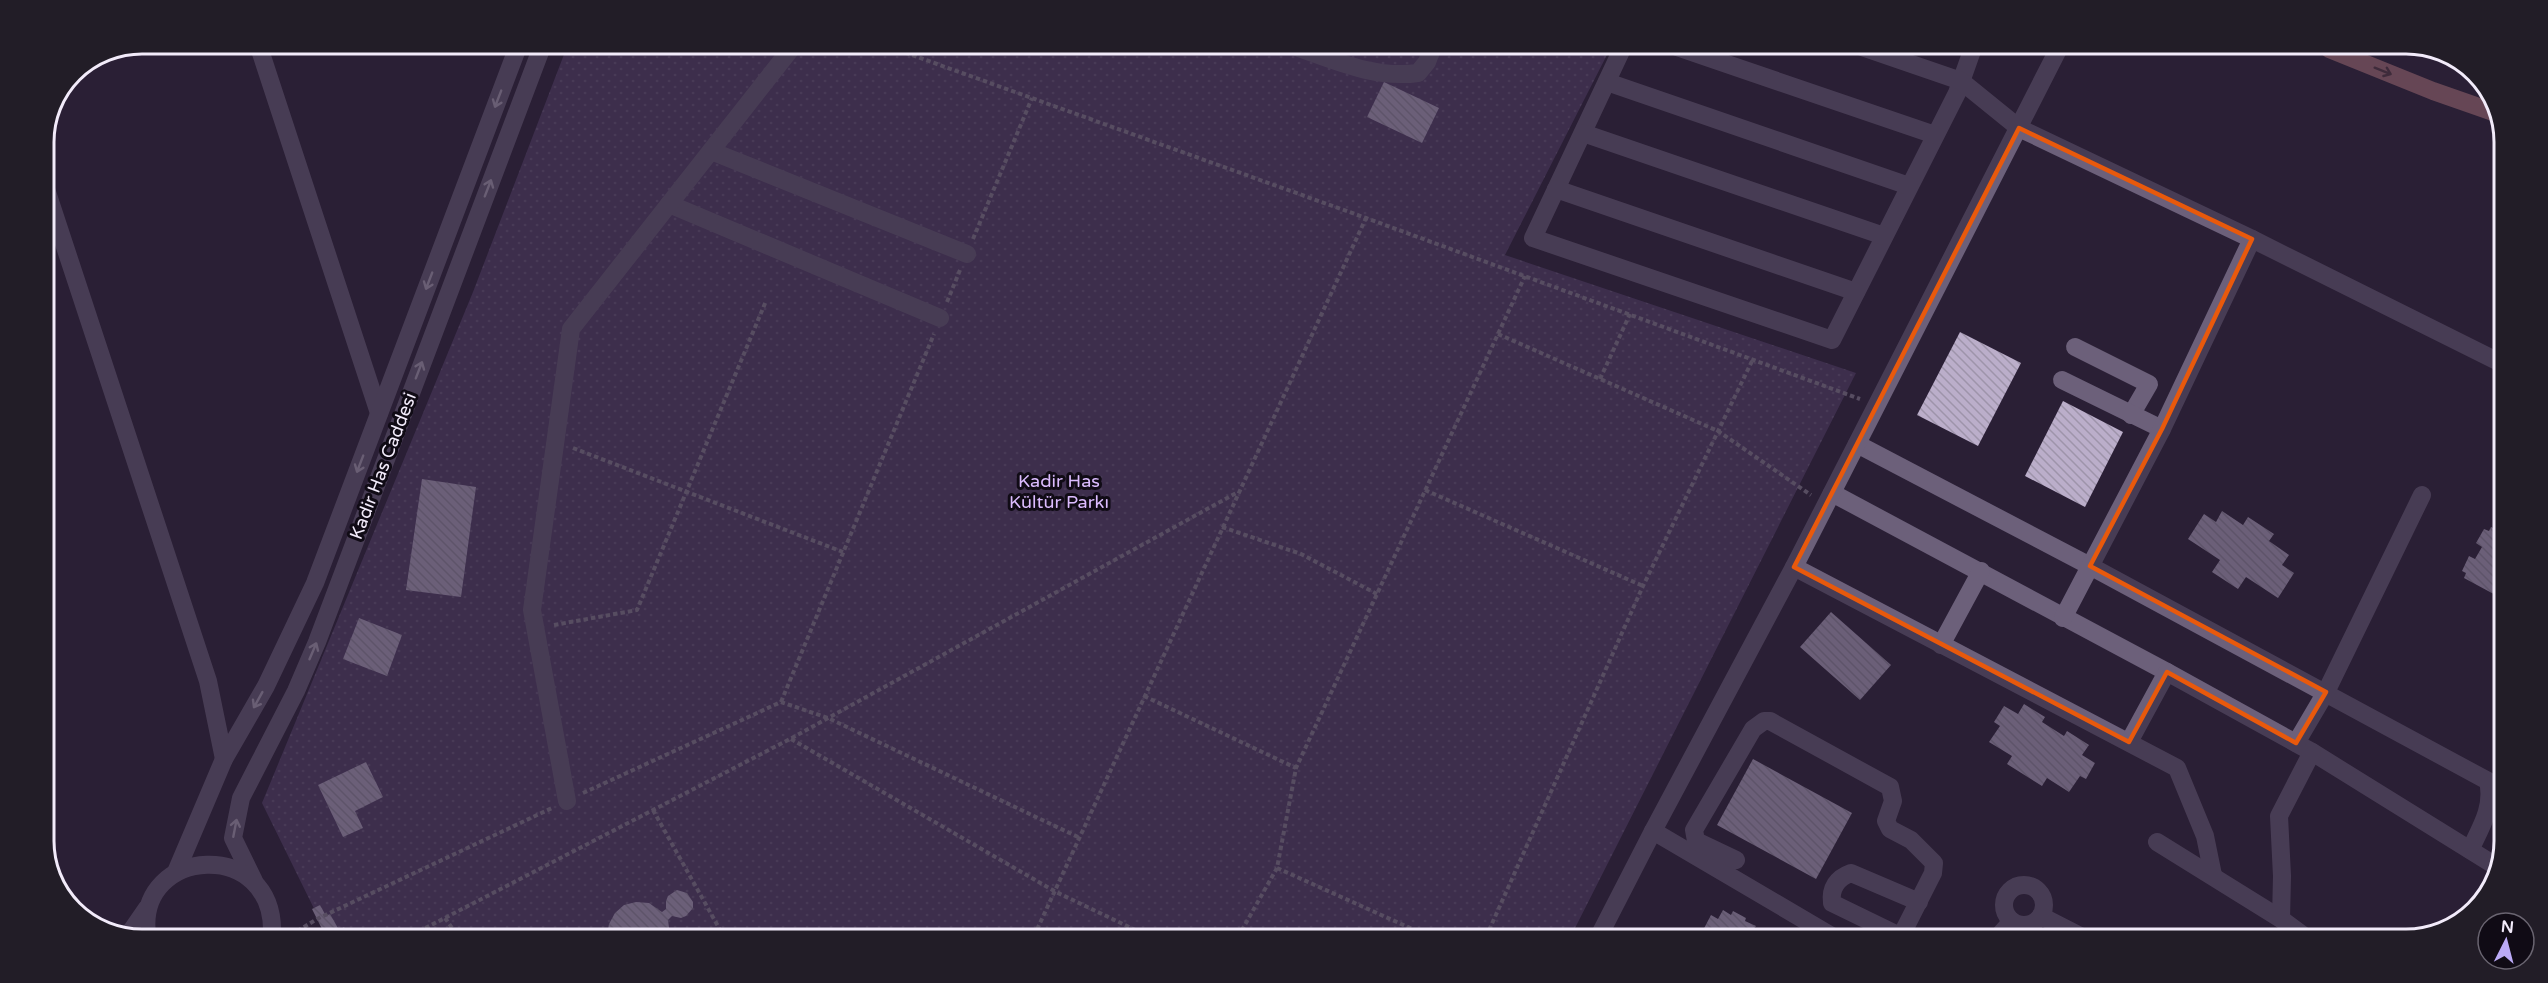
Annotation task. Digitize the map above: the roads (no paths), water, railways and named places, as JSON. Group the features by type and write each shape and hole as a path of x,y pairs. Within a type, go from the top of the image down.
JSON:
{"main road":[{"path":"2341,54 2488,110"}],"street":[{"path":"261,54 379,413"},
{"name":"Kadir Has Caddesi","path":"176,872 224,759 276,666 315,583 515,54"},
{"name":"Kadir Has Caddesi","path":"274,929 267,898 254,882 233,838 241,798 278,727 317,642 539,54"},
{"path":"567,801 532,610 571,328 787,54"},
{"path":"1317,54 1368,71 1396,76 1418,73 1430,54"},
{"path":"1620,54 1533,238 1832,340 1935,135 1961,81 1971,54"},
{"path":"1698,54 1935,135"},
{"path":"1880,54 1961,81 2019,128 2252,239 2494,360"},
{"path":"1604,929 1653,831 1794,567 2056,54"},
{"path":"1606,82 1910,186"},
{"path":"1583,132 1884,236"},
{"path":"711,151 967,254"},
{"path":"1556,189 1856,292"},
{"path":"669,204 940,318"},
{"path":"54,218 208,681 224,759"},
{"path":"2063,618 2162,429 2252,239"},
{"path":"2075,347 2149,384 2131,415"},
{"path":"2062,380 2162,429"},
{"path":"1857,444 2326,692 2488,781 2489,811 2470,850"},
{"path":"2281,919 2282,876 2279,816 2326,692 2422,495"},
{"path":"1829,499 1981,571 2063,618 2168,672 2304,747 2491,863"},
{"path":"1794,567 2177,768 2205,836 2213,876"},
{"path":"1941,645 1981,571"},
{"path":"2128,742 2168,672"},
{"path":"1736,860 1696,841 1694,830 1753,729 1764,721 1770,721 1890,787 1893,801 1886,821 1890,829 1911,840 1934,863 1933,873 1906,929"},
{"path":"1653,831 1820,929"},
{"path":"2157,842 2294,929"},
{"path":"133,928 160,886 176,872 195,864 216,863 237,869 254,882"},
{"path":"1884,929 1832,903 1834,886 1838,880 1851,873 1918,902"},
{"path":"2023,885 2031,886 2041,895 2044,908 2041,916 2028,925 2012,921 2004,908 2005,899 2009,892 2023,885"},
{"path":"146,929 150,904"},
{"path":"2041,916 2066,929"},
{"path":"2005,929 2012,921"}],"park label":[{"name":"Kadir Has Kültür Parkı","path":"1059,491"}]}
